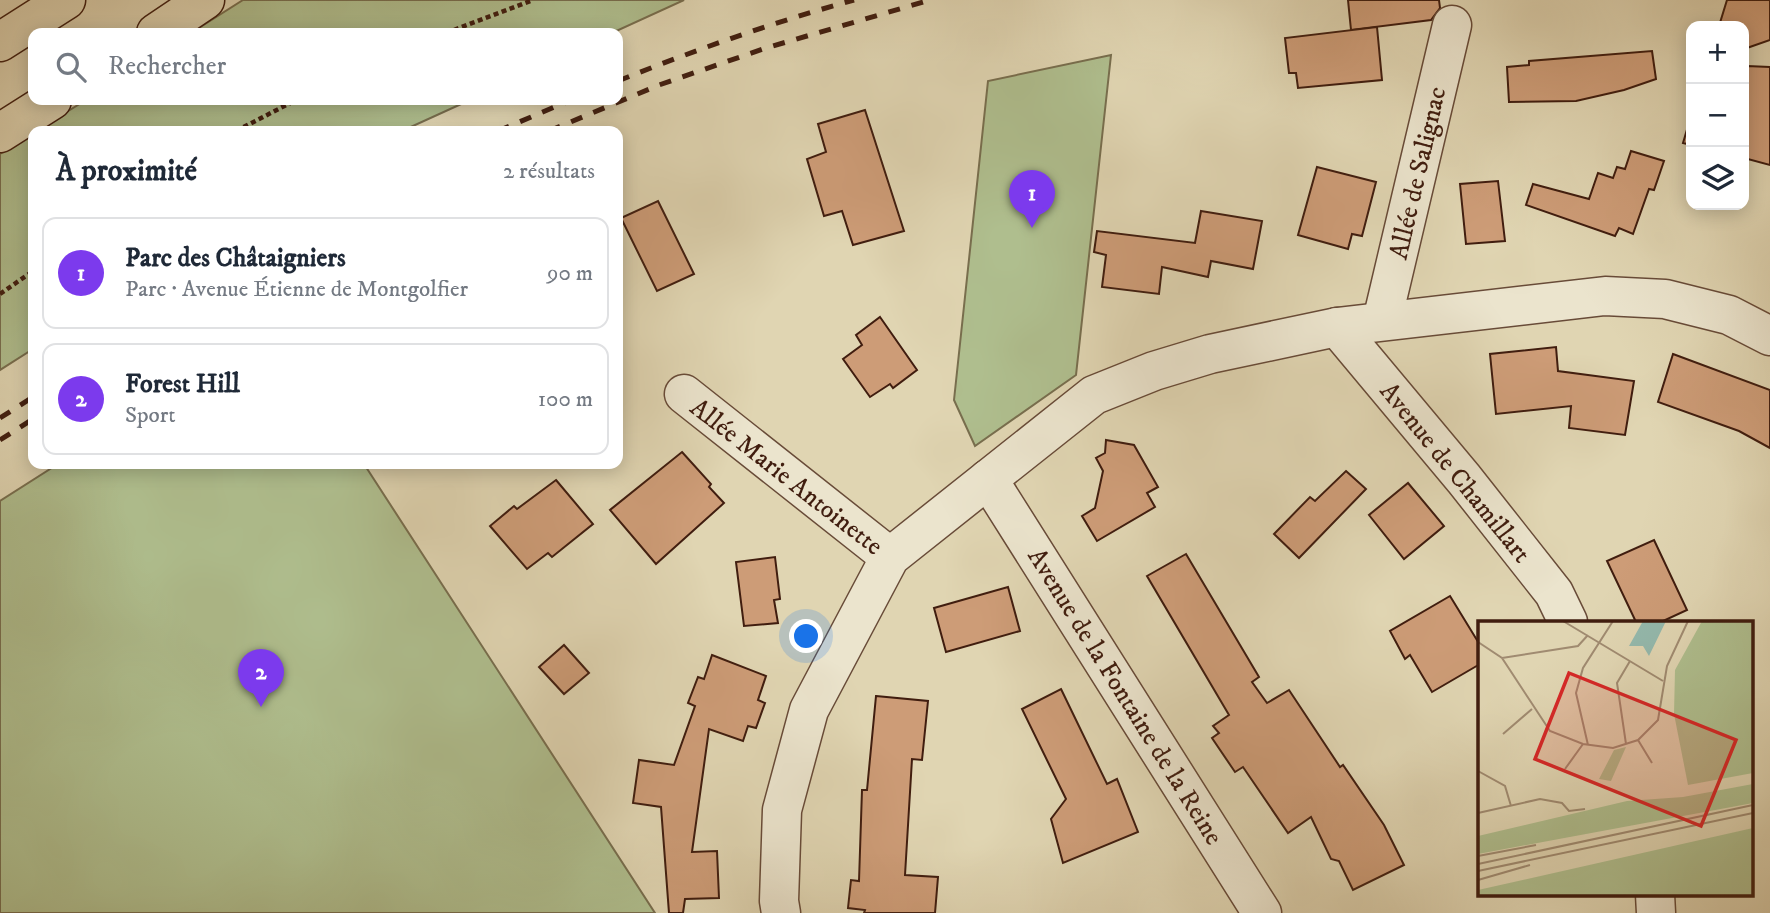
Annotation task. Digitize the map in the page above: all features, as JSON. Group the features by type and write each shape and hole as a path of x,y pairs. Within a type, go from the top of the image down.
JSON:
{"highway":[{"path":"0,42 66,0"},
{"path":"163,28 205,0"},
{"path":"0,133 44,105"}],"street":[{"name":"Allée de Salignac","path":"1382,321 1452,25"},
{"path":"781,913 779,901 782,810 809,710 890,557 1094,395 1210,354 1337,327 1605,296 1665,299 1729,315 1770,335"},
{"name":"Avenue de Chamillart","path":"1337,327 1464,479 1554,593 1568,621"},
{"name":"Allée Marie Antoinette","path":"684,394 890,557"},
{"name":"Avenue de la Fontaine de la Reine","path":"988,479 1262,913"},
{"path":"1655,895 1656,913"}],"path":[{"path":"459,28 533,0"},
{"path":"246,126 286,105"},
{"path":"0,294 28,274"}],"green space":[{"path":"243,0 684,0 623,28 199,28"},
{"path":"1111,55 1076,375 975,446 954,400 988,81"},
{"path":"78,105 459,105 413,126 44,126"},
{"path":"28,136 28,352 0,370 0,154"},
{"path":"50,469 367,469 655,913 0,913 0,501"}],"building":[{"path":"1348,0 1439,0 1440,8 1431,20 1351,30"},
{"path":"1727,0 1770,0 1770,40 1749,47 1749,21 1721,21"},
{"path":"1377,27 1382,80 1298,88 1296,73 1289,73 1285,38"},
{"path":"1652,51 1656,79 1624,90 1576,101 1509,102 1507,67 1529,65 1529,61"},
{"path":"1749,66 1770,67 1770,165 1749,159"},
{"path":"865,110 904,231 853,245 842,211 824,216 807,159 826,152 818,124"},
{"path":"1631,151 1664,161 1654,190 1649,189 1633,234 1619,228 1615,236 1526,205 1533,184 1589,199 1598,173 1613,178 1617,167 1625,169"},
{"path":"1317,167 1376,182 1362,236 1352,234 1348,249 1298,235"},
{"path":"1498,181 1505,241 1466,244 1460,184"},
{"path":"658,201 694,274 657,291 623,217"},
{"path":"1201,211 1262,221 1253,269 1211,261 1208,277 1162,267 1159,294 1102,287 1106,255 1094,252 1097,231 1195,243"},
{"path":"880,317 917,370 893,388 890,384 870,397 843,359 862,345 856,335"},
{"path":"1556,347 1558,371 1634,381 1625,435 1569,428 1571,406 1496,414 1490,354"},
{"path":"1673,354 1770,390 1770,448 1739,431 1658,402"},
{"path":"1106,440 1134,445 1158,487 1147,493 1155,507 1097,541 1082,516 1095,508 1103,471 1096,458 1105,453"},
{"path":"682,452 724,503 656,564 610,510"},
{"path":"1346,471 1366,489 1299,558 1274,534 1310,497 1315,501"},
{"path":"556,480 593,524 552,557 548,553 527,569 490,526 514,506 517,509"},
{"path":"1408,483 1444,526 1404,559 1369,515"},
{"path":"1654,540 1687,610 1663,621 1636,621 1607,561"},
{"path":"1186,554 1259,677 1252,682 1267,703 1289,690 1340,767 1343,765 1384,825 1404,865 1353,890 1339,861 1331,859 1311,817 1288,833 1243,767 1235,772 1212,738 1219,733 1213,726 1229,715 1147,576"},
{"path":"775,557 780,599 774,600 778,623 744,626 736,562"},
{"path":"1008,587 1020,631 946,652 934,608"},
{"path":"1450,596 1478,642 1478,665 1432,692 1410,655 1405,659 1390,631"},
{"path":"564,645 589,673 564,694 539,667"},
{"path":"712,655 766,676 758,700 765,703 756,728 748,726 743,741 709,729 692,852 717,851 719,898 685,899 683,913 669,913 661,807 633,803 639,760 674,765 695,706 688,703 698,677 704,679"},
{"path":"1061,689 1107,784 1117,779 1138,832 1063,863 1051,819 1066,799 1022,709"},
{"path":"876,696 928,701 922,760 912,759 905,875 938,877 935,913 864,913 865,910 848,908 851,880 859,881 862,790 867,790"}],"railway":[{"path":"623,79 735,37 854,0"},
{"path":"623,100 766,48 930,0"},
{"path":"510,126 559,105"},
{"path":"561,126 611,105"},
{"path":"0,418 28,400"},
{"path":"0,440 28,422"}],"place":[{"name":"Parc des Châtaigniers","path":"1032,228"},
{"name":"Forest Hill","path":"261,707"}]}
